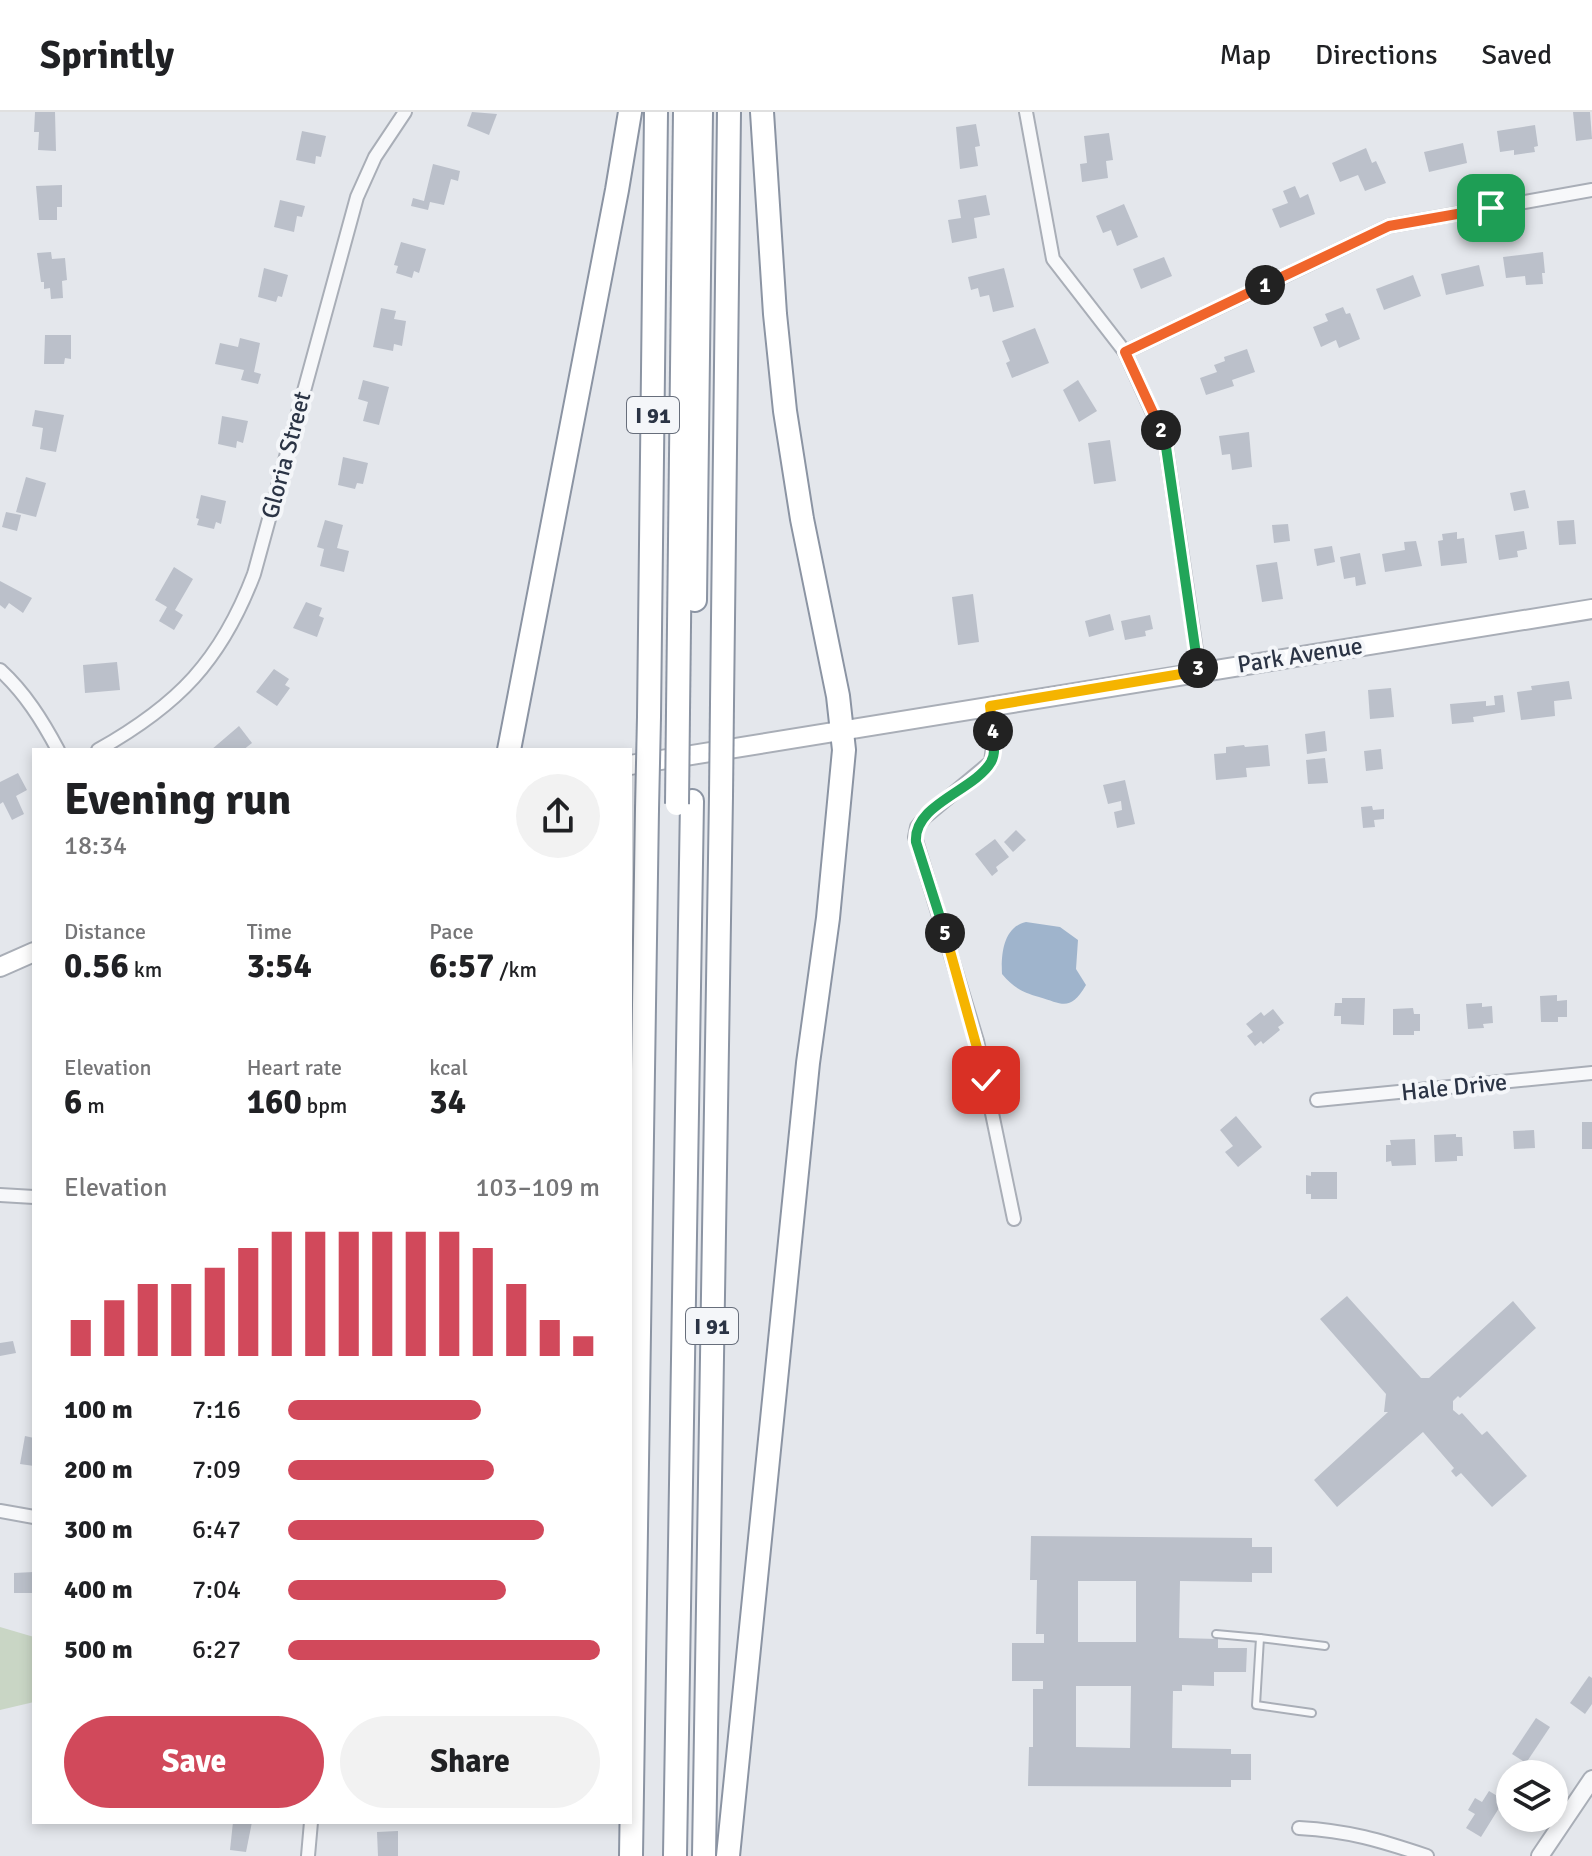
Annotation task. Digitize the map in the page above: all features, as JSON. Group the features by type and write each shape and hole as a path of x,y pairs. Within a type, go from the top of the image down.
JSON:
{"highway":[{"path":"509,748 609,237 630,112"},
{"name":"I 91","path":"632,1682 656,112"},
{"path":"685,112 686,711"},
{"path":"660,1856 701,112"},
{"name":"I 91","path":"704,1856 729,112"},
{"path":"728,1856 808,1063 828,918 843,768 843,730 785,411 775,314 762,112"},
{"path":"675,1856 684,803"},
{"path":"619,1824 629,1856"},
{"name":"I 91","path":"629,1856 630,1824"}],"main road":[{"name":"Park Avenue","path":"632,765 1592,609"},
{"path":"0,967 32,953"}],"street":[{"name":"Gloria Street","path":"101,748 138,727 174,699 211,660 243,604 254,574 357,197 375,157 405,112"},
{"path":"1026,112 1053,259 1125,352 1165,440 1199,671"},
{"path":"1125,352 1389,226 1592,190"},
{"path":"0,670 38,714 57,748"},
{"path":"990,706 994,739 991,762 925,817 917,827 915,837 977,1041 1014,1219"},
{"name":"Hale Drive","path":"1317,1100 1592,1073"},
{"path":"0,1195 32,1197"},
{"path":"0,1511 32,1517"},
{"path":"1540,1856 1592,1779"},
{"path":"308,1856 311,1824"},
{"path":"1299,1828 1341,1830 1427,1856"}],"lane":[{"path":"1216,1634 1325,1646"},
{"path":"1260,1638 1256,1705 1312,1713"}],"green space":[{"path":"0,1627 32,1636 32,1702 0,1710"}],"water":[{"path":"1026,922 1060,927 1078,940 1076,969 1086,985 1070,1003 1028,993 1014,986 1002,974 1003,951 1008,936 1018,925"}],"building":[{"path":"35,112 55,112 56,151 38,150 39,132 34,132"},
{"path":"472,112 497,114 489,135 467,126"},
{"path":"1573,112 1590,112 1592,139 1576,141"},
{"path":"976,124 980,146 975,147 978,166 960,169 956,127"},
{"path":"1535,125 1538,146 1534,147 1535,152 1514,155 1514,150 1500,152 1497,131"},
{"path":"302,131 326,136 321,157 316,156 315,164 296,160"},
{"path":"1109,133 1113,160 1106,161 1108,178 1082,182 1080,164 1087,163 1084,136"},
{"path":"1463,143 1467,163 1429,172 1424,152"},
{"path":"1366,148 1386,183 1365,191 1358,175 1340,182 1332,163"},
{"path":"433,164 460,171 458,181 451,179 444,205 430,202 428,210 411,206 413,198 424,201"},
{"path":"62,185 62,207 57,207 57,220 39,220 36,186"},
{"path":"1295,186 1300,198 1308,194 1315,214 1280,228 1272,209 1288,203 1283,191"},
{"path":"986,195 990,215 974,218 977,238 952,243 948,220 961,218 958,200"},
{"path":"280,200 305,206 302,217 297,216 294,232 274,227"},
{"path":"1124,204 1138,237 1117,246 1111,230 1103,233 1096,216"},
{"path":"401,242 426,249 419,273 414,271 412,278 396,273 398,266 394,265"},
{"path":"51,252 52,259 65,258 67,280 62,281 63,298 51,299 50,288 44,289 44,282 41,282 37,253"},
{"path":"1543,252 1543,284 1526,285 1525,276 1506,278 1503,257"},
{"path":"1164,257 1172,276 1141,289 1133,269"},
{"path":"1479,265 1484,286 1446,295 1441,274"},
{"path":"264,268 288,275 282,297 278,296 276,302 258,297"},
{"path":"1004,268 1014,307 993,312 989,295 980,297 978,288 971,290 968,277"},
{"path":"1413,275 1421,296 1384,310 1376,289"},
{"path":"1343,307 1346,314 1350,313 1360,339 1339,348 1336,340 1321,347 1313,327 1328,321 1325,314"},
{"path":"381,308 396,311 394,319 406,321 402,346 394,344 393,351 373,347"},
{"path":"1035,328 1049,363 1012,378 1006,363 1010,361 1002,341"},
{"path":"45,335 71,335 71,359 65,358 64,364 44,364"},
{"path":"240,338 260,343 254,372 261,374 258,384 241,380 244,370 215,364 220,343 238,347"},
{"path":"1247,349 1255,372 1232,380 1234,386 1206,395 1200,378 1217,372 1214,365 1225,361 1224,357"},
{"path":"363,380 389,387 379,425 363,421 368,402 358,399"},
{"path":"1078,380 1097,411 1079,422 1063,390"},
{"path":"35,410 64,415 56,452 40,449 43,428 32,426"},
{"path":"222,416 248,421 243,443 237,441 236,448 218,444"},
{"path":"1249,432 1252,467 1232,470 1230,454 1222,455 1219,436"},
{"path":"1110,440 1116,481 1094,484 1088,443"},
{"path":"343,457 368,463 363,484 357,483 355,489 338,485"},
{"path":"26,477 46,483 36,517 16,512"},
{"path":"1525,490 1529,508 1514,511 1510,493"},
{"path":"201,495 226,501 221,524 216,522 214,529 197,525"},
{"path":"6,512 21,515 17,531 2,527"},
{"path":"325,520 343,525 337,548 349,551 344,572 320,566 324,549 317,547"},
{"path":"1574,520 1576,544 1559,545 1557,521"},
{"path":"1288,524 1290,541 1274,543 1272,525"},
{"path":"1524,531 1527,549 1517,551 1518,557 1499,560 1495,535"},
{"path":"1457,532 1457,539 1464,538 1467,563 1441,566 1438,541 1443,540 1442,534"},
{"path":"1416,541 1422,566 1385,572 1382,554 1405,550 1404,542"},
{"path":"1332,546 1335,562 1317,566 1314,549"},
{"path":"1360,553 1366,584 1356,586 1355,577 1344,579 1340,557"},
{"path":"1277,562 1283,599 1262,602 1256,565"},
{"path":"174,567 193,579 175,610 183,615 174,630 159,621 167,607 155,600"},
{"path":"0,581 32,598 23,613 9,603 5,609 0,605"},
{"path":"973,594 979,642 958,645 952,597"},
{"path":"306,602 322,608 319,616 324,618 317,637 293,628"},
{"path":"1110,614 1114,630 1089,637 1085,621"},
{"path":"1150,615 1153,629 1145,631 1146,636 1125,640 1121,621"},
{"path":"117,662 120,690 85,693 83,665"},
{"path":"274,669 289,679 285,685 290,688 277,706 256,692"},
{"path":"1569,681 1572,699 1554,701 1555,716 1521,720 1517,692 1532,690 1531,686"},
{"path":"1391,688 1394,717 1370,719 1368,690"},
{"path":"1503,695 1505,712 1473,717 1474,722 1452,724 1450,704 1486,701 1486,706 1495,705 1494,696"},
{"path":"239,726 252,743 246,748 213,748"},
{"path":"1325,731 1327,751 1307,754 1305,734"},
{"path":"1268,745 1270,766 1246,768 1247,777 1216,780 1214,754 1226,753 1226,747"},
{"path":"1381,749 1383,769 1366,771 1364,751"},
{"path":"1325,758 1328,783 1308,784 1306,760"},
{"path":"18,773 27,790 16,796 24,814 12,820 3,802 0,804 0,782"},
{"path":"1125,780 1135,824 1117,828 1114,812 1122,810 1121,801 1108,804 1103,785"},
{"path":"1372,806 1373,810 1384,809 1384,819 1374,820 1375,827 1363,828 1361,807"},
{"path":"1016,830 1026,840 1013,852 1004,842"},
{"path":"995,839 1009,857 996,867 998,871 992,876 975,854"},
{"path":"1557,995 1557,1001 1567,1000 1567,1017 1558,1017 1558,1022 1541,1022 1540,996"},
{"path":"1342,998 1365,998 1364,1025 1341,1024 1341,1016 1334,1016 1335,1003 1342,1003"},
{"path":"1482,1003 1482,1007 1492,1006 1493,1023 1483,1024 1484,1028 1468,1029 1466,1004"},
{"path":"1413,1008 1414,1014 1420,1014 1420,1031 1414,1031 1414,1035 1393,1035 1393,1009"},
{"path":"1273,1009 1284,1023 1263,1044 1261,1041 1255,1046 1247,1036 1253,1032 1246,1024 1261,1012 1264,1016"},
{"path":"1236,1116 1262,1147 1238,1167 1225,1152 1233,1146 1220,1130"},
{"path":"1582,1122 1592,1122 1592,1149 1582,1149"},
{"path":"1534,1130 1535,1148 1514,1149 1513,1131"},
{"path":"1456,1134 1456,1137 1462,1137 1463,1156 1457,1156 1457,1161 1435,1162 1434,1135"},
{"path":"1415,1139 1416,1165 1392,1166 1391,1161 1386,1162 1386,1145 1391,1145 1390,1140"},
{"path":"1311,1172 1337,1172 1337,1199 1311,1199 1311,1194 1306,1194 1306,1175 1311,1176"},
{"path":"1347,1296 1421,1378 1429,1378 1513,1301 1536,1328 1453,1401 1453,1410 1459,1415 1462,1413 1482,1435 1487,1431 1527,1476 1492,1507 1461,1473 1456,1477 1451,1471 1454,1468 1423,1432 1337,1507 1314,1480 1388,1412 1384,1412 1386,1394 1320,1319"},
{"path":"13,1341 16,1353 0,1356 0,1343"},
{"path":"25,1436 32,1438 32,1466 20,1464"},
{"path":"1031,1536 1252,1538 1252,1547 1272,1547 1272,1573 1252,1573 1252,1582 1180,1581 1179,1638 1218,1639 1218,1648 1247,1648 1246,1672 1214,1672 1214,1686 1182,1685 1182,1691 1173,1691 1172,1748 1231,1749 1231,1754 1251,1754 1251,1780 1231,1780 1231,1787 1028,1786 1029,1747 1033,1747 1033,1689 1043,1689 1043,1681 1012,1681 1012,1643 1044,1643 1044,1634 1036,1634 1037,1580 1030,1580","holes":["1078,1581 1136,1581 1136,1642 1078,1642","1076,1686 1131,1686 1130,1748 1076,1747"]},
{"path":"32,1572 32,1593 14,1593 14,1573"},
{"path":"1589,1676 1592,1678 1592,1704 1585,1714 1570,1703"},
{"path":"1536,1718 1550,1727 1528,1760 1512,1754"},
{"path":"1489,1791 1496,1795 1496,1813 1481,1837 1466,1828 1475,1814 1468,1810 1475,1798 1482,1802"},
{"path":"233,1824 252,1824 246,1852 230,1850"},
{"path":"398,1831 398,1856 378,1856 377,1832"}],"route":[{"path":"986,1080 954,961 916,842 917,827 991,762 994,739 990,706 1199,671 1165,440 1125,352 1389,226 1491,208"}]}
